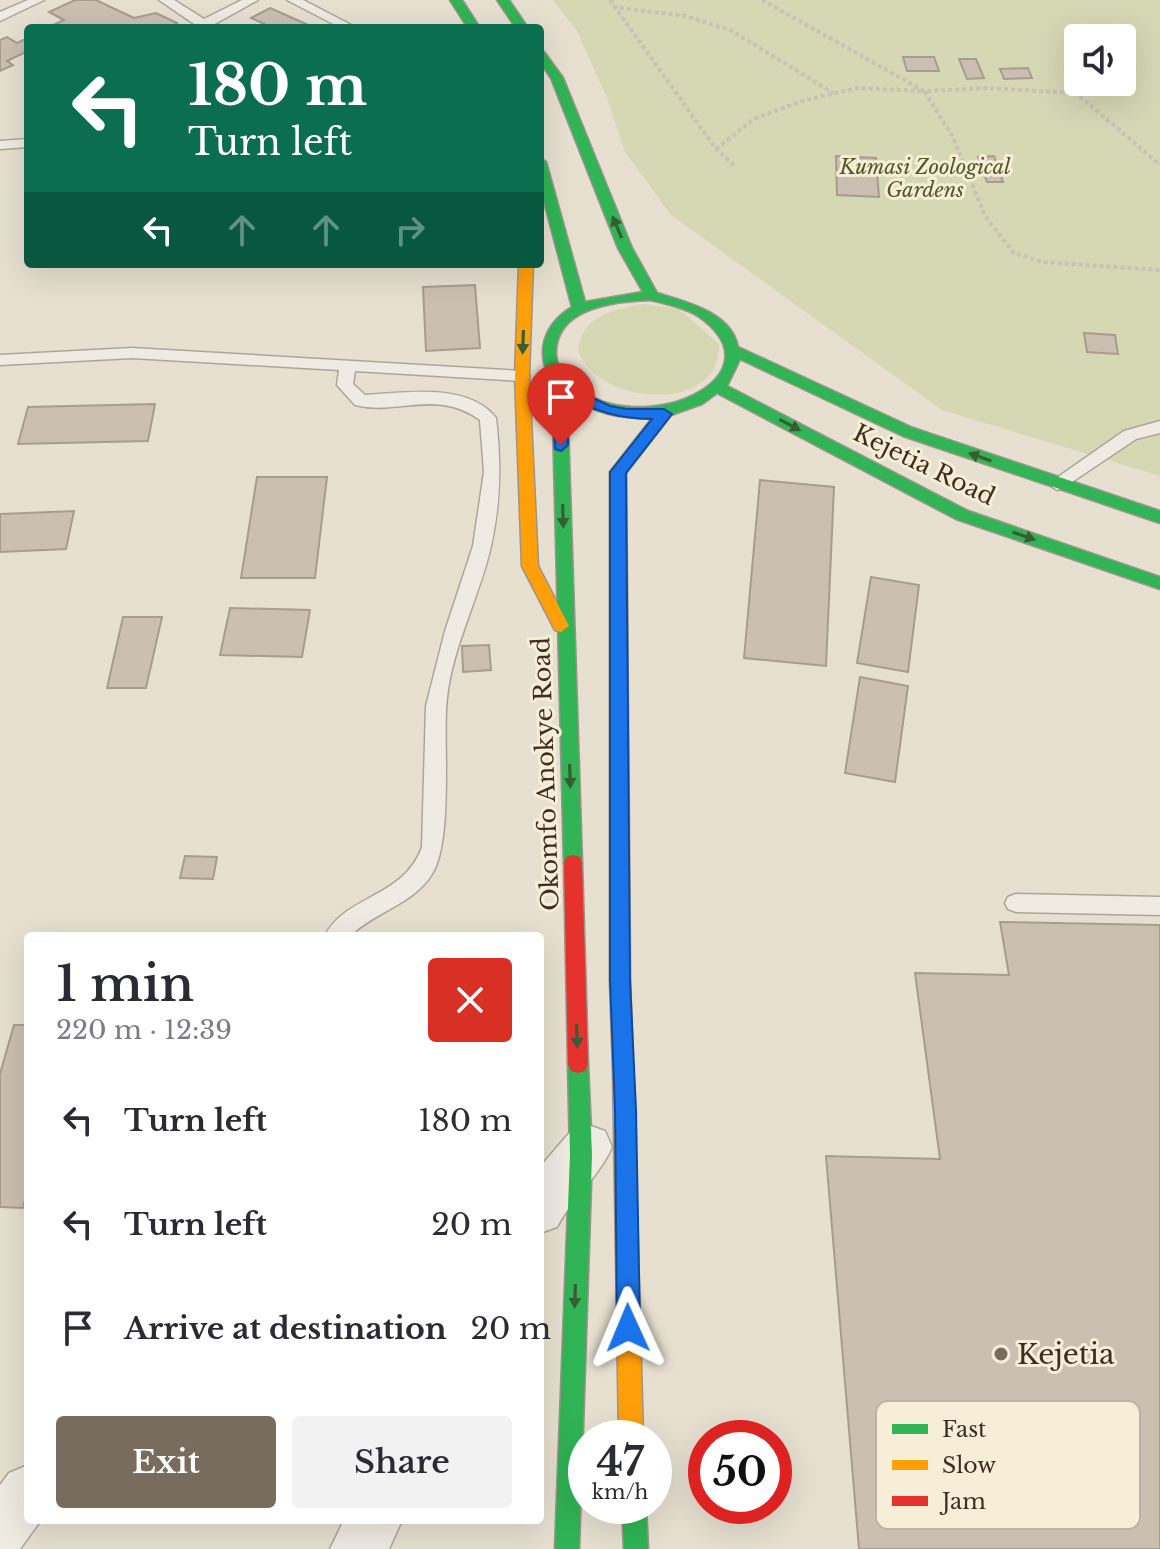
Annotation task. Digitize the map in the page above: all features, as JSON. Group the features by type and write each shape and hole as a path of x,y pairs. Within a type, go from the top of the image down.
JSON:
{"main road":[{"path":"456,0 471,24"},
{"path":"503,0 519,24"},
{"path":"544,60 557,78 625,248 652,296"},
{"path":"544,177 580,310"},
{"path":"526,268 522,376 530,566 566,636"},
{"path":"652,296 684,304 708,315 721,326 735,351 735,364 720,389 689,408 664,414 627,414 606,410 571,393 559,382 548,360 549,343 555,330 580,310 615,298 652,296"},
{"name":"Kejetia Road","path":"735,351 908,432 1160,517"},
{"name":"Okomfo Anokye Road","path":"559,382 581,1154 555,1439 567,1549"},
{"name":"Kejetia Road","path":"720,389 962,515 1160,583"},
{"path":"631,1420 620,980 618,472 664,414"},
{"path":"635,1524 636,1549"}],"street":[{"path":"544,1196 625,1110"},
{"path":"0,1530 24,1497"},
{"path":"358,1549 373,1524"}],"lane":[{"path":"0,17 38,0"},
{"path":"165,0 204,24"},
{"path":"210,24 252,0"},
{"path":"293,0 343,24"},
{"path":"0,145 24,143"},
{"path":"0,360 132,353 522,376"},
{"path":"340,932 354,918 393,897 424,870 432,847 436,706 454,631 482,546 493,472 488,418 475,406 455,399 361,401 345,385 348,367"},
{"path":"1057,484 1130,435 1160,427"},
{"path":"1016,903 1160,906"}],"path":[{"path":"610,0 716,149 734,165"},
{"path":"762,0 924,91 953,137 985,216 1014,253 1042,262 1160,270"},
{"path":"613,7 686,16 732,31 834,93"},
{"path":"716,149 754,119 834,93 857,88 924,91 987,88 1076,93 1160,165"}],"green space":[{"name":"Kumasi Zoological Gardens","path":"553,0 1160,0 1160,476 942,410 671,215 625,152 607,98 577,31"},
{"path":"643,304 679,309 720,345 714,369 701,383 663,395 642,394 602,379 587,366 578,350 586,329 601,316"}],"building":[{"path":"75,0 96,0 134,18 156,13 177,23 56,24 64,20 49,12"},
{"path":"270,8 306,24 264,24 251,18"},
{"path":"7,37 17,43 24,40 24,53 7,61 13,65 0,71 0,40"},
{"path":"903,57 934,57 939,71 907,71"},
{"path":"959,59 976,59 984,78 967,79"},
{"path":"1028,68 1032,78 1004,79 1000,69"},
{"path":"836,156 876,158 879,197 837,195"},
{"path":"994,156 1003,182 987,182 978,157"},
{"path":"475,285 480,348 426,351 423,287"},
{"path":"1084,333 1115,335 1118,354 1087,352"},
{"path":"155,404 148,441 18,444 28,407"},
{"path":"257,477 327,477 315,578 241,578"},
{"path":"760,480 834,487 826,666 744,658"},
{"path":"74,511 66,549 0,552 0,514"},
{"path":"871,577 919,585 908,672 857,663"},
{"path":"230,608 310,610 302,657 220,655"},
{"path":"123,617 162,617 146,688 107,688"},
{"path":"489,645 491,670 463,672 462,646"},
{"path":"860,677 908,686 895,782 845,773"},
{"path":"185,856 217,857 213,879 180,878"},
{"name":"Kejetia","path":"1000,922 1160,925 1160,1549 859,1549 826,1156 940,1159 915,973 1009,975"},
{"path":"14,1025 24,1025 23,1208 0,1207 0,1074"}],"traffic: fast":[{"path":"456,0 471,24"},
{"path":"503,0 519,24"},
{"path":"544,60 557,78 625,248 652,296"},
{"path":"544,177 580,310"},
{"path":"652,296 704,314 729,338 733,362 721,383 697,400 666,412 630,414 596,407 566,388 553,371 549,356 553,334 561,322 588,305 652,296"},
{"path":"735,351 908,432 1160,517"},
{"path":"559,382 573,863"},
{"path":"720,389 962,515 1160,583"},
{"path":"623,1068 618,472 664,414"},
{"path":"567,1549 581,1154 578,1064"},
{"path":"635,1524 636,1549"}],"traffic: slow":[{"path":"526,268 522,376 530,566 561,626"},
{"path":"623,1068 631,1420"}],"traffic: jam":[{"path":"573,863 578,1064"}],"place":[{"name":"Kejetia","path":"1001,1354"}],"route":[{"path":"561,445 559,382 587,403 606,410 627,414 664,414 618,472 620,980 628,1328"}]}
